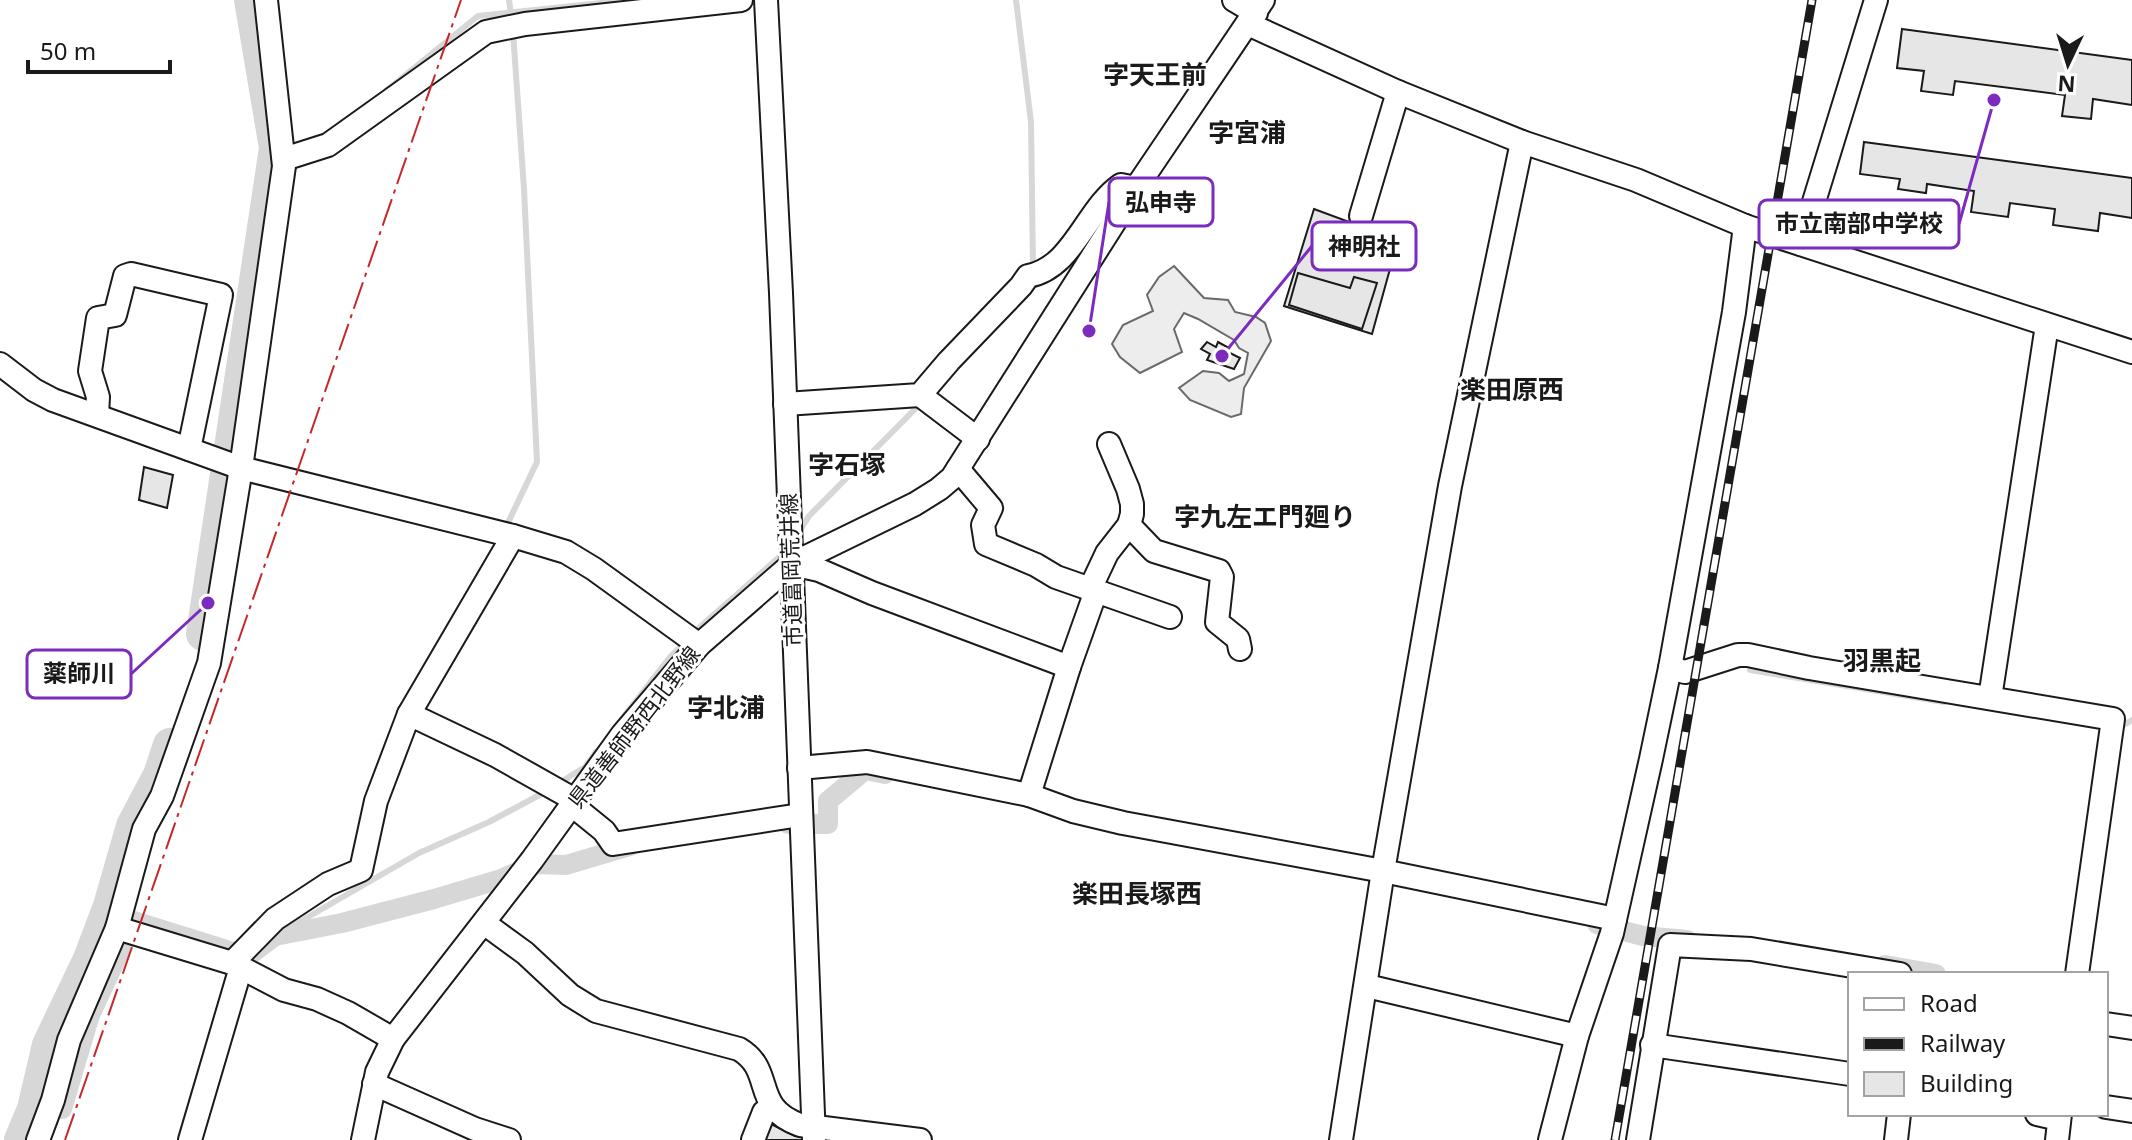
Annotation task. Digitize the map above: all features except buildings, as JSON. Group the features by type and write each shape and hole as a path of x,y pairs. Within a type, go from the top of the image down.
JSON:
{"street":[{"path":"40,1135 69,1040 117,928 144,829 162,796 209,663 241,468 284,148 266,0"},
{"path":"284,148 328,145 486,32 513,26 741,0"},
{"name":"市道富岡荒井線","path":"766,0 814,1133"},
{"path":"1234,0 1398,92 1522,142 1636,180 1745,226 2132,352"},
{"path":"1801,244 1876,0"},
{"name":"県道善師野西北野線","path":"363,1140 377,1072 393,1039 532,860 691,638 792,564 915,504 939,489 958,469 1136,188 1255,12"},
{"path":"1361,216 1398,92"},
{"path":"1341,1140 1450,486 1522,142"},
{"path":"920,395 1028,276 1044,273 1072,244 1111,192 1121,185 1136,188"},
{"path":"1550,1140 1577,1036 1613,926 1670,668 1734,312 1745,226"},
{"path":"97,414 98,397 90,371 98,318 115,315 125,276 131,274 221,295 189,449"},
{"path":"1990,698 2047,325"},
{"path":"0,364 43,395 241,468 566,552 691,638"},
{"path":"785,404 920,395 978,439"},
{"path":"1029,795 1093,590 1107,553 1129,525 1132,504 1109,444"},
{"path":"958,469 991,508 983,525 986,544 1056,577 1170,617"},
{"path":"1129,525 1154,551 1219,571 1222,577 1217,622 1238,639 1240,649"},
{"path":"190,1140 239,960 275,919 328,884 361,870 376,801 409,714 503,534"},
{"path":"792,564 819,570 1069,667"},
{"path":"1670,668 1685,672 1738,655 1748,655 1990,698 2112,728 2077,972"},
{"path":"409,714 495,755 574,802 613,844 800,822"},
{"path":"799,768 867,762 1029,795 1073,811 1382,880 1613,926"},
{"path":"484,923 525,953 570,995 596,1011 739,1049 752,1057 766,1097 787,1121 814,1133 920,1140"},
{"path":"117,928 239,960 284,990 317,999 393,1039"},
{"path":"1638,1140 1670,945 1751,949 1888,972"},
{"path":"1367,986 1577,1036"},
{"path":"2108,1024 2132,1028"},
{"path":"1652,1045 1848,1074"},
{"path":"374,1084 475,1129 509,1140"},
{"path":"753,1140 764,1112 772,1107"},
{"path":"2108,1107 2132,1111"},
{"path":"1896,1140 1899,1116"}],"shaded area":[{"path":"1174,266 1204,298 1228,300 1235,312 1256,317 1265,323 1271,341 1244,388 1241,414 1231,417 1190,400 1179,388 1203,371 1219,373 1229,381 1244,374 1248,353 1239,348 1234,340 1198,319 1184,313 1174,329 1182,352 1140,373 1120,357 1112,344 1123,325 1153,311 1147,295 1159,277"}],"waterway":[{"path":"203,634 276,148 251,0"},
{"path":"509,0 512,21"},
{"path":"387,90 478,16 629,0"},
{"path":"1016,0 1031,122 1033,267"},
{"path":"505,529 537,462 513,32"},
{"path":"798,533 809,516 922,402"},
{"path":"618,724 670,657 785,552"},
{"path":"1750,670 1944,702"},
{"path":"2117,729 2132,720"},
{"path":"21,1140 34,1109 49,1045 90,959 110,906 133,826 160,775 170,745"},
{"path":"556,785 585,767 596,752"},
{"path":"788,824 828,824 828,801 865,770 885,774"},
{"path":"275,936 419,853 489,822 547,791"},
{"path":"34,1109 62,1109 90,1015 134,921 230,951 251,954 275,936 342,923 434,899 501,879 536,864 566,865 630,846"},
{"path":"1597,924 1643,936 1687,940"},
{"path":"1885,965 1925,972"}],"railway":[{"path":"1615,1140 1812,0"}],"power":[{"path":"65,1140 461,0"}],"place":[{"name":"市立南部中学校","path":"1994,100"},
{"name":"弘申寺","path":"1089,331"},
{"name":"神明社","path":"1222,356"},
{"name":"薬師川","path":"208,603"}],"district":[{"name":"字天王前","path":"1155,75"},
{"name":"字宮浦","path":"1247,133"},
{"name":"楽田原西","path":"1512,390"},
{"name":"字石塚","path":"847,465"},
{"name":"字九左エ門廻り","path":"1265,517"},
{"name":"羽黒起","path":"1882,661"},
{"name":"字北浦","path":"726,708"},
{"name":"楽田長塚西","path":"1137,894"}]}
